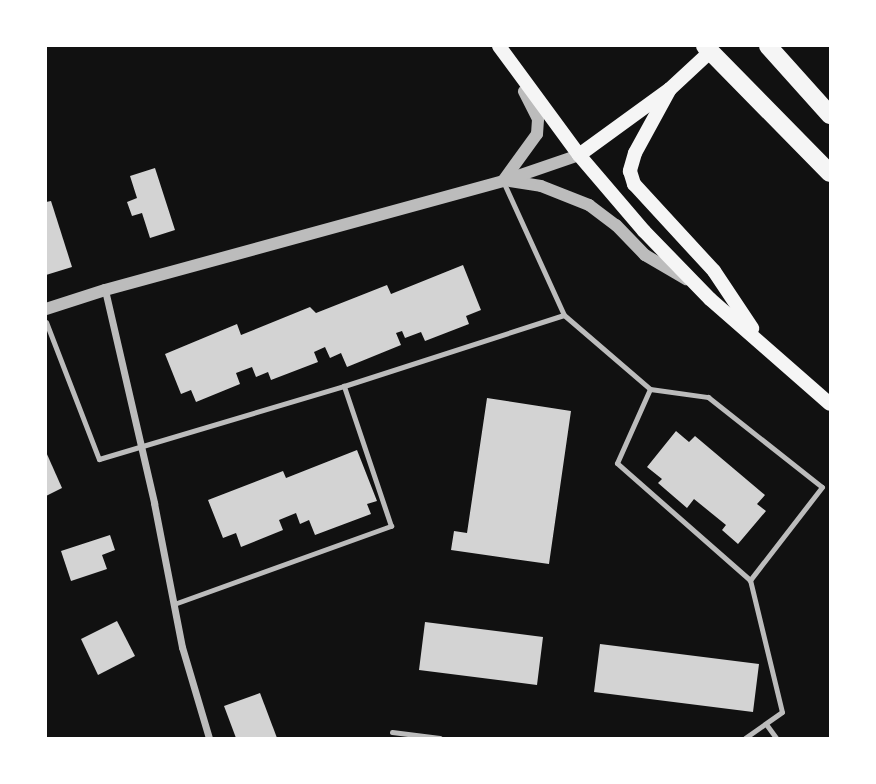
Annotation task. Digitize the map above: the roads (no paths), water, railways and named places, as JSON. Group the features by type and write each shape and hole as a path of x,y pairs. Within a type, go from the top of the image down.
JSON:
{"main road":[{"path":"496,46 579,155 644,231 696,285 831,404"},
{"path":"768,46 831,115"},
{"path":"579,155 670,89 711,47 831,173"},
{"path":"670,89 635,153 630,171 634,184 714,271 766,348"}],"street":[{"path":"496,46 534,106 538,119 537,134 530,148 503,181"},
{"path":"46,309 105,290 503,181 579,155"},
{"path":"503,181 533,184 589,205 616,225 645,255 696,285"},
{"path":"105,290 182,647 209,738"}],"lane":[{"path":"503,181 564,315 650,389 708,397 822,487 750,580"},
{"path":"46,322 99,459 344,386 564,315"},
{"path":"174,604 391,526 344,386"},
{"path":"650,389 617,463 750,580 782,712 745,738"},
{"path":"766,724 776,738"},
{"path":"392,732 440,738"}]}
